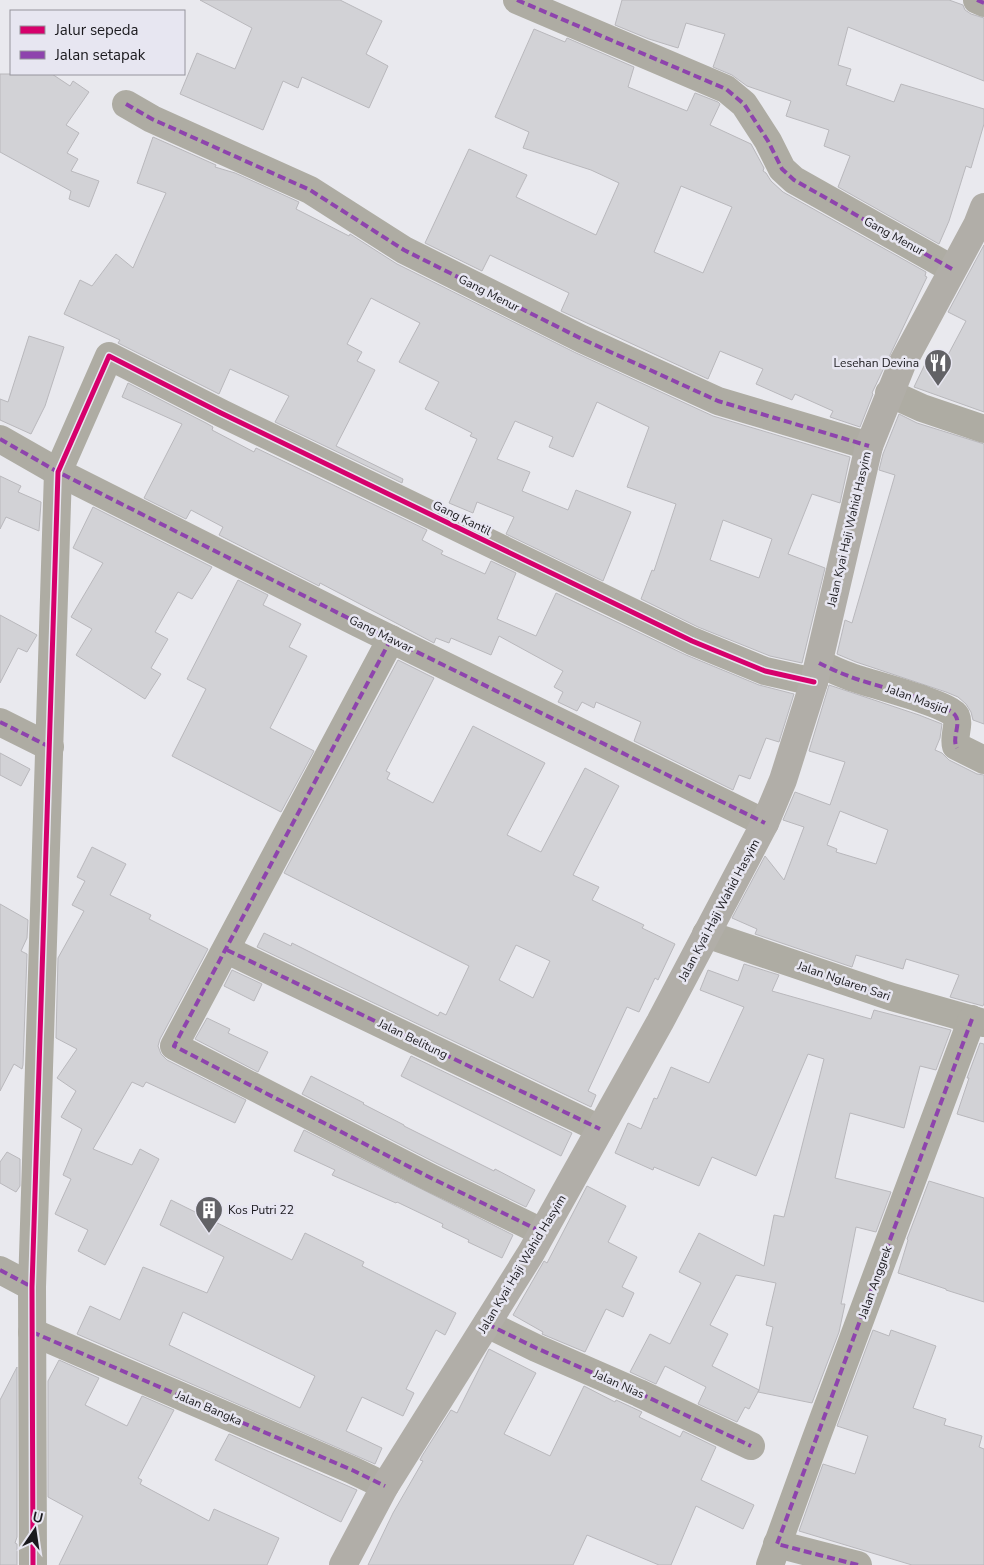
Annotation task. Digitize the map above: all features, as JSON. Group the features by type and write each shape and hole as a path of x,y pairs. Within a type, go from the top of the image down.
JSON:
{"main road":[{"name":"Jalan Kyai Haji Wahid Hasyim","path":"343,1565 385,1486 542,1232 660,1022 765,823 784,780 816,672 868,446 889,393 914,340 984,207"}],"street":[{"name":"Gang Menur","path":"517,0 726,89 744,104 768,141 782,169 794,180 952,269"},
{"path":"978,0 984,3"},
{"name":"Gang Menur","path":"126,104 152,119 310,190 404,250 590,343 718,401 868,446"},
{"name":"Gang Kantil","path":"58,472 108,356 221,413 692,641 765,671 816,672"},
{"path":"889,393 922,408 984,429"},
{"name":"Gang Mawar","path":"0,439 58,472 391,639 765,823"},
{"path":"33,1565 32,1287 58,472"},
{"path":"391,639 227,950 174,1046 431,1178 542,1232"},
{"name":"Jalan Masjid","path":"816,672 851,677 930,702 954,713 956,718 954,737 956,746 984,760"},
{"path":"0,722 50,747"},
{"name":"Jalan Nglaren Sari","path":"706,934 892,997 978,1021"},
{"name":"Jalan Belitung","path":"227,950 600,1129"},
{"name":"Jalan Anggrek","path":"774,1554 978,1021"},
{"path":"0,1270 32,1287"},
{"name":"Jalan Nias","path":"486,1324 751,1446"},
{"name":"Jalan Bangka","path":"32,1332 385,1486"},
{"path":"774,1554 858,1565"}],"building":[{"path":"200,0 340,0 382,21 366,54 388,66 369,108 302,77 298,88 283,81 263,130 180,94 197,53 235,69 252,28"},
{"path":"622,0 949,0 963,5 965,10 971,14 984,18 984,81 848,27 838,65 851,69 846,85 894,102 901,84 984,109 984,124 971,168 966,166 949,221 939,244 838,187 850,156 824,146 829,130 786,116 791,101 747,86 732,75 713,67 725,34 686,23 678,48 649,39 615,25"},
{"path":"534,29 565,42 567,38 634,67 628,87 687,111 695,93 718,102 720,104 710,125 751,144 764,168 763,171 783,192 926,272 925,276 927,277 872,393 860,427 830,417 833,411 795,394 792,400 756,384 763,369 720,351 708,379 561,311 569,293 490,255 482,271 425,243 469,149 527,175 516,197 596,235 619,183 591,170 523,148 529,132 495,117","holes":["681,186 732,207 703,273 654,252"]},
{"path":"0,74 54,75 70,86 73,81 89,92 66,125 79,133 67,153 78,159 71,171 99,181 89,207 69,199 71,191 0,152"},
{"path":"153,137 216,165 215,167 235,173 299,202 296,209 349,236 350,234 397,264 576,353 713,416 850,457 840,503 812,494 788,554 825,568 802,663 770,656 698,627 641,599 652,570 654,571 676,504 627,487 649,427 597,402 573,457 549,447 553,437 515,421 497,459 530,472 522,491 568,510 576,490 631,512 603,581 506,534 514,517 477,502 473,513 449,503 477,439 470,436 472,433 425,409 439,382 399,362 420,323 371,298 347,344 362,352 357,361 375,370 336,446 403,479 402,483 275,422 289,396 230,369 219,394 118,343 120,340 64,314 80,280 92,286 116,254 133,268 166,193 137,183","holes":["723,520 772,539 759,578 710,560"]},
{"path":"984,245 984,412 914,387 925,364 940,370 966,321 948,312"},
{"path":"29,336 64,347 45,406 31,434 0,420 0,399 8,402"},
{"path":"128,383 206,423 213,427 212,430 254,452 256,448 427,530 422,540 443,551 441,554 485,574 491,561 516,573 497,619 536,636 556,593 686,655 759,685 794,694 779,742 766,738 750,779 739,775 733,790 634,741 641,722 596,702 594,708 582,702 577,711 558,702 563,692 554,687 563,671 499,636 491,655 451,638 449,643 436,638 434,643 320,583 319,586 219,535 223,527 191,510 186,519 144,498 182,424 122,397"},
{"path":"899,414 917,423 984,444 984,724 973,720 966,704 958,697 837,654 845,620 852,623 895,475 879,470 883,454"},
{"path":"0,476 21,486 18,492 41,502 39,531 6,517 0,529"},
{"path":"93,507 212,567 192,599 178,592 155,632 168,639 151,668 161,674 145,699 76,655 92,629 71,617 103,563 73,548"},
{"path":"238,580 268,595 263,605 301,624 289,647 307,656 270,728 314,751 281,812 172,756 206,689 187,679"},
{"path":"0,615 37,635 27,652 18,648 0,683"},
{"path":"398,660 434,678 386,771 390,773 387,779 433,803 473,726 545,763 507,835 541,852 585,768 619,786 573,875 599,887 592,900 644,925 642,928 675,944 658,980 655,978 639,1012 627,1007 588,1091 596,1095 591,1107 257,947 264,933 291,946 292,943 438,1016 440,1012 446,1015 469,966 284,873","holes":["516,945 550,961 533,998 499,980"]},
{"path":"829,685 942,724 940,738 935,750 942,753 949,760 977,774 984,775 983,1006 950,997 959,975 906,959 903,969 856,955 852,967 755,934 757,929 732,918 765,856 784,880 804,827 783,820 795,792 830,805 845,762 809,751","holes":["840,811 888,830 876,864 836,852 837,849 827,845"]},
{"path":"0,753 30,769 21,786 0,775"},
{"path":"92,847 126,864 110,895 151,915 149,919 208,949 160,1039 158,1046 161,1054 167,1060 246,1100 235,1123 146,1082 143,1087 132,1082 93,1149 132,1165 140,1149 159,1159 105,1265 78,1251 88,1230 55,1214 71,1179 63,1175 82,1129 61,1117 76,1091 57,1078 77,1049 56,1038 58,958 84,911 72,905 85,881 77,877"},
{"path":"0,904 28,920 27,938 21,951 27,954 23,1065 22,1069 14,1064 0,1091"},
{"path":"744,964 779,975 772,991 871,1019 874,1010 951,1030 936,1070 920,1066 904,1128 850,1113 835,1178 891,1192 876,1232 856,1227 841,1304 845,1304 839,1332 812,1403 758,1392 759,1390 749,1409 745,1407 737,1422 698,1404 706,1387 665,1366 656,1384 630,1372 650,1334 670,1344 701,1283 679,1272 699,1233 764,1266 774,1215 784,1217 824,1059 808,1054 756,1176 712,1157 699,1186 654,1167 653,1170 615,1153 628,1123 641,1129 654,1098 657,1099 671,1067 709,1083 744,1007 700,990 708,970 738,981","holes":["736,1275 776,1283 766,1325 773,1327 759,1390 712,1366 728,1334 710,1325"]},
{"path":"232,970 262,984 254,1001 224,986"},
{"path":"207,1018 230,1029 228,1033 268,1052 258,1072 195,1039"},
{"path":"980,1043 984,1044 984,1122 957,1114 969,1078 967,1078"},
{"path":"411,1056 572,1133 561,1156 401,1076"},
{"path":"311,1076 404,1126 535,1190 526,1207 302,1094"},
{"path":"304,1130 513,1235 502,1258 468,1242 469,1240 442,1227 443,1224 397,1202 332,1175 335,1170 294,1151"},
{"path":"7,1152 20,1159 20,1186 16,1192 0,1183 0,1162"},
{"path":"929,1181 984,1198 984,1302 898,1273 907,1239"},
{"path":"587,1186 626,1206 608,1242 637,1257 622,1287 634,1293 623,1317 606,1309 585,1352 542,1334 543,1332 513,1315 544,1261 547,1263"},
{"path":"171,1200 292,1260 305,1233 364,1262 362,1266 456,1313 445,1335 436,1330 406,1389 414,1393 403,1416 362,1397 346,1431 382,1448 375,1464 77,1334 90,1306 120,1320 143,1267 207,1293 224,1257 160,1225","holes":["183,1312 315,1376 300,1408 169,1345"]},
{"path":"873,1330 889,1336 891,1330 936,1346 913,1408 946,1419 944,1425 982,1436 979,1447 984,1449 984,1565 912,1565 799,1531 823,1464 855,1474 868,1436 837,1426"},
{"path":"489,1349 536,1373 504,1434 550,1456 584,1386 615,1402 616,1400 642,1412 639,1417 680,1437 683,1431 716,1447 701,1480 754,1505 743,1529 696,1506 671,1565 659,1565 587,1535 573,1565 368,1565 393,1513 423,1461 420,1460 422,1456 451,1410 457,1413"},
{"path":"59,1360 99,1378 85,1405 127,1426 142,1396 174,1410 138,1478 142,1480 140,1484 209,1521 214,1509 279,1538 267,1565 59,1565 83,1516 48,1497 48,1381"},
{"path":"17,1367 17,1537 15,1543 17,1544 17,1565 0,1565 0,1400"},
{"path":"229,1434 357,1490 341,1522 215,1460"}],"marked path":[{"path":"517,0 726,89 744,104 768,141 782,169 794,180 952,269"},
{"path":"977,0 984,3"},
{"path":"126,104 152,119 310,190 404,250 582,339 718,401 869,446"},
{"path":"0,439 58,472 358,623 765,823"},
{"path":"391,639 174,1046 431,1178 542,1232"},
{"path":"819,663 851,677 949,710 957,719 955,740 957,748"},
{"path":"0,722 50,747"},
{"path":"227,950 600,1129"},
{"path":"858,1565 777,1544 972,1019"},
{"path":"0,1270 32,1287"},
{"path":"487,1324 751,1446"},
{"path":"32,1332 385,1486"}],"cycle path":[{"path":"33,1565 32,1287 58,472 109,356 221,413 692,641 765,671 814,682"}],"place":[{"name":"Lesehan Devina","path":"938,387"},
{"name":"Kos Putri 22","path":"209,1234"}]}
